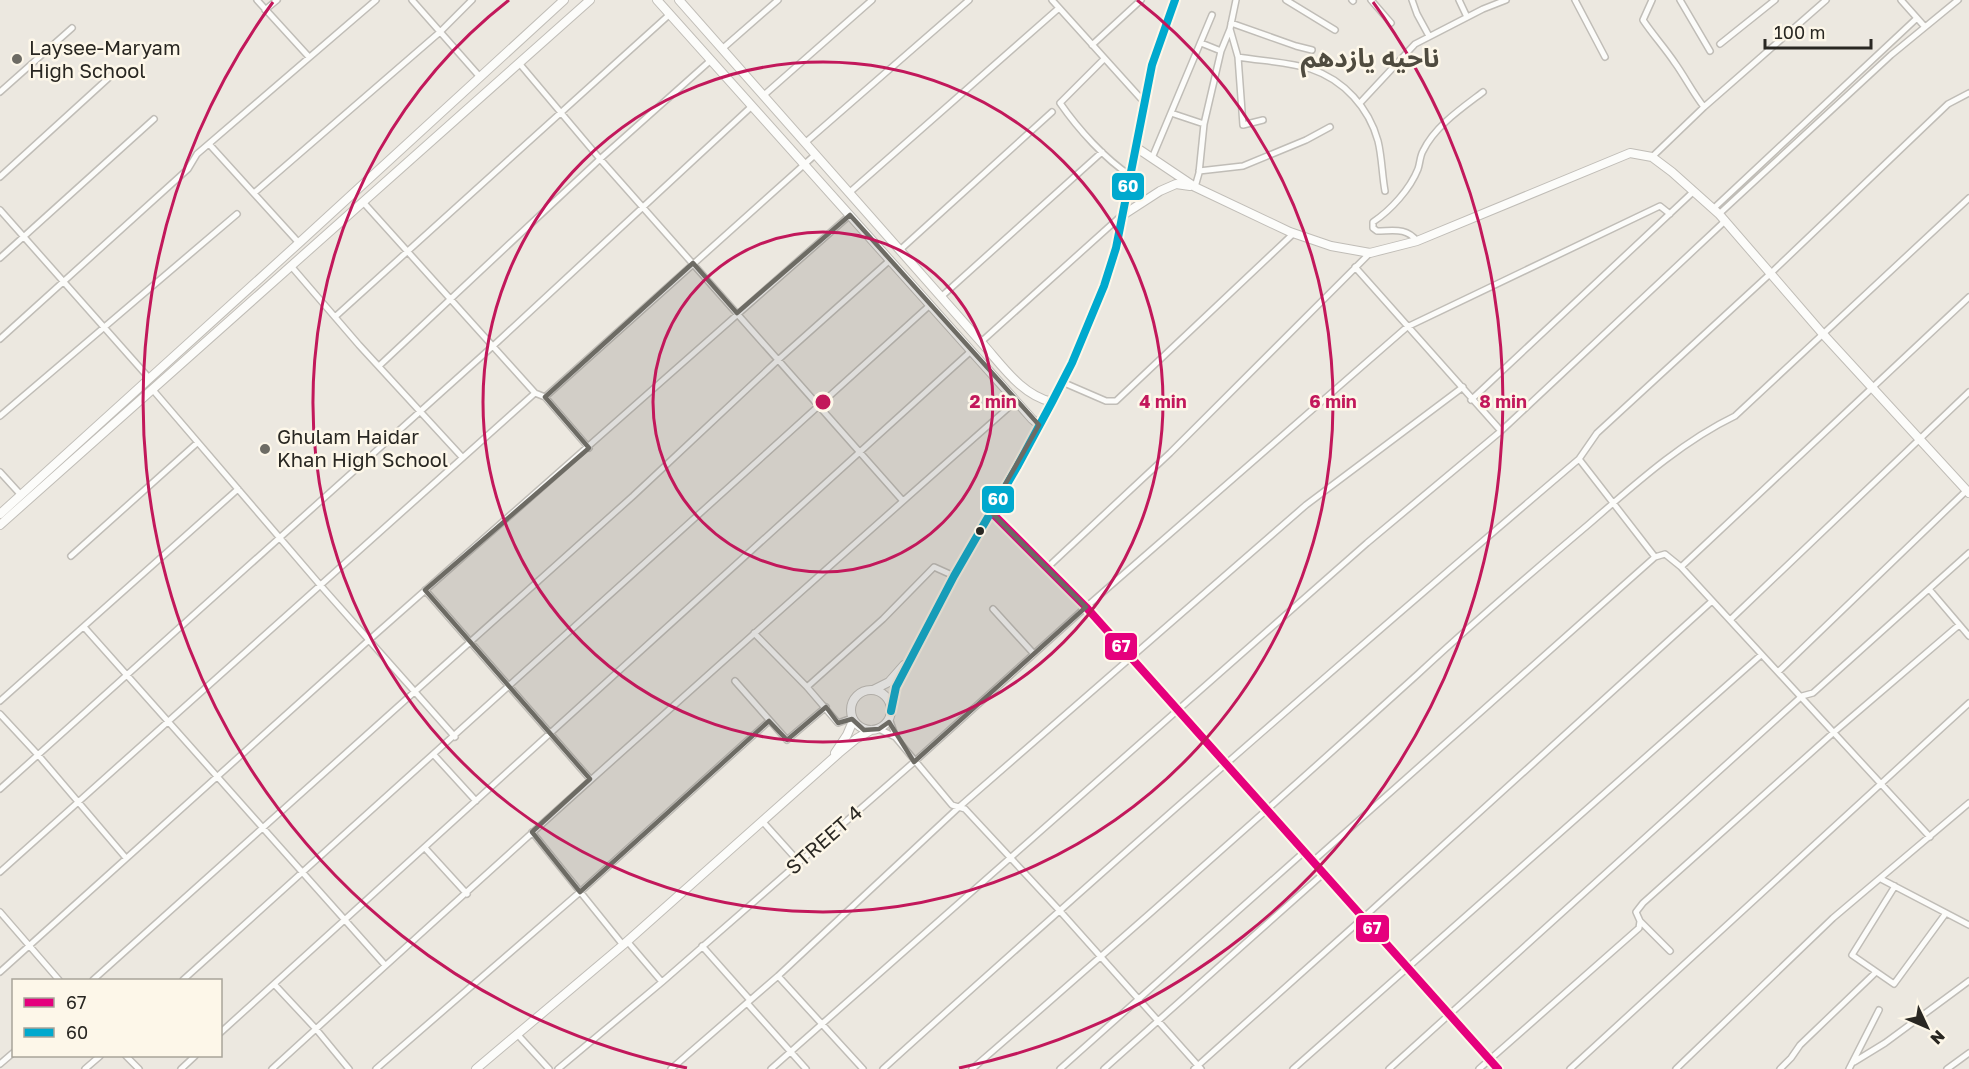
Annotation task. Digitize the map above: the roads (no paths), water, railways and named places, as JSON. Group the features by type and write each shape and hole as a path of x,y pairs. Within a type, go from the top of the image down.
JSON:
{"main road":[{"path":"0,514 564,0"},
{"path":"0,525 590,0"},
{"path":"657,0 1039,425"},
{"path":"679,0 981,342 1027,391 1038,399 1052,402"},
{"path":"476,1069 625,943 856,739 875,730 890,715 896,687 954,576 1052,402 1104,286 1116,248 1152,65 1176,0"},
{"path":"1137,148 1195,187 1294,233 1331,246 1370,253 1417,241 1630,153 1652,157 1719,215 1822,333 1968,491"},
{"path":"1123,215 1160,191 1176,184 1195,187"},
{"path":"200,333 207,341"},
{"path":"825,766 847,735 853,720 851,706 854,699 866,691 890,682 916,647"},
{"path":"873,690 886,697 890,715"},
{"path":"853,720 858,726 875,730"}],"street":[{"path":"257,0 309,57"},
{"path":"265,10 277,0"},
{"path":"0,339 188,169 197,154 376,0"},
{"path":"412,0 480,77"},
{"path":"254,194 440,32 472,0"},
{"path":"722,49 778,0"},
{"path":"764,95 872,0"},
{"path":"806,142 969,0"},
{"path":"1052,0 1144,102"},
{"path":"1092,45 1141,0"},
{"path":"1195,187 1204,124 1236,0"},
{"path":"1286,0 1335,30"},
{"path":"1371,0 1391,23"},
{"path":"1412,0 1429,36"},
{"path":"1459,0 1467,17"},
{"path":"1360,103 1402,56 1415,45 1467,17 1506,0"},
{"path":"1575,0 1605,57"},
{"path":"1652,0 1643,20 1704,107"},
{"path":"1680,0 1710,51"},
{"path":"1720,44 1775,0"},
{"path":"1652,157 1704,107 1826,0"},
{"path":"1901,0 1925,27"},
{"path":"771,1069 1367,543 1501,431 1719,215 1825,116 1958,0"},
{"path":"850,192 1059,8"},
{"path":"336,316 670,14"},
{"path":"1152,158 1212,15"},
{"path":"1719,215 1818,109 1917,18"},
{"path":"1231,26 1312,50"},
{"path":"1231,26 1238,57 1243,125 1263,120"},
{"path":"0,92 72,28"},
{"path":"1201,43 1221,51"},
{"path":"1238,57 1311,69 1332,79 1360,103 1371,120 1378,142 1385,191"},
{"path":"1104,59 1060,103 1102,152 1118,168 1131,176"},
{"path":"380,366 600,159 711,60"},
{"path":"519,63 600,159 903,501"},
{"path":"0,177 114,73"},
{"path":"1417,241 1411,233 1406,231 1377,231 1373,228 1373,222 1388,210 1407,186 1418,170 1423,151 1433,136 1451,117 1483,92"},
{"path":"883,1069 1059,910 1414,599 1579,459 1597,433 1771,273 1948,104 1969,93"},
{"path":"0,789 493,346 752,106"},
{"path":"1818,109 1825,116"},
{"path":"901,249 1052,112"},
{"path":"1171,113 1204,124"},
{"path":"0,258 154,119"},
{"path":"1199,171 1243,166 1306,140 1330,127"},
{"path":"209,144 299,243"},
{"path":"942,296 1102,152"},
{"path":"545,397 816,154"},
{"path":"1471,400 1694,191"},
{"path":"972,1069 1267,811 1481,616 1691,441 1735,416 1969,198"},
{"path":"363,202 535,393 545,397 589,447"},
{"name":"STREET 4","path":"558,1069 662,982 914,762 1086,607 1407,327 1660,206 1670,214"},
{"path":"0,210 149,378"},
{"path":"0,416 237,214"},
{"path":"0,972 425,590 850,215"},
{"path":"981,342 1123,215"},
{"path":"1062,382 1106,400 1116,401 1294,233"},
{"path":"1048,567 1170,453 1370,253"},
{"path":"95,979 633,496 778,360 890,260"},
{"path":"291,266 462,457"},
{"path":"1354,267 1501,431"},
{"path":"1682,567 1969,297"},
{"path":"185,979 930,305"},
{"path":"222,1031 971,351"},
{"path":"671,1069 778,976 958,808 1306,505 1463,387"},
{"path":"153,390 321,586 455,737"},
{"path":"1730,620 1969,392"},
{"path":"0,872 79,804 168,721 535,393"},
{"path":"272,1069 467,894 590,779 1016,401"},
{"path":"71,556 197,443"},
{"path":"1579,459 1655,557"},
{"path":"0,472 21,495"},
{"path":"0,701 238,489"},
{"path":"1778,672 1968,491"},
{"path":"990,511 1086,607 1498,1069"},
{"path":"1389,1069 1802,696 1813,693 1969,553"},
{"path":"1312,862 1655,557 1665,554 1682,567 1930,837"},
{"path":"807,687 884,619 934,567 954,576"},
{"path":"1929,589 1969,636"},
{"path":"425,590 590,779"},
{"path":"890,715 896,738 952,806 965,809 1059,910 1198,1068 1712,601"},
{"path":"993,609 1034,654"},
{"path":"1670,951 1640,921 1636,912 1643,903 1959,625"},
{"path":"84,627 386,965"},
{"path":"754,633 826,707 838,723 853,720"},
{"path":"1293,1069 1761,655"},
{"path":"735,681 787,741 826,707"},
{"path":"1570,1069 1969,703"},
{"path":"0,714 126,858"},
{"path":"376,1069 580,892 769,721"},
{"path":"875,730 896,738"},
{"path":"435,755 476,801"},
{"path":"1676,1069 1833,918 1969,803"},
{"path":"763,822 799,862"},
{"path":"532,832 580,892 662,982"},
{"path":"425,848 467,894"},
{"path":"1060,1069 1304,852"},
{"path":"1104,1069 1323,874"},
{"path":"1881,879 1969,925"},
{"path":"1895,886 1852,955 1894,984 1946,913"},
{"path":"0,912 57,979"},
{"path":"1479,1069 1639,928 1640,921"},
{"path":"702,946 806,1069"},
{"path":"1780,1069 1800,1045 1875,973"},
{"path":"778,976 863,1069"},
{"path":"1854,1062 1885,1043 1969,981"},
{"path":"274,984 349,1069"},
{"path":"1849,1069 1879,1010"},
{"path":"517,1034 549,1069"},
{"path":"1947,1069 1969,1053"},
{"path":"0,1064 12,1054"},
{"path":"85,1069 99,1057"},
{"path":"127,1057 139,1069"},
{"path":"181,1069 194,1057"}],"place":[{"name":"Laysee-Maryam High School","path":"17,59"},
{"name":"Ghulam Haidar Khan High School","path":"265,449"}],"district":[{"name":"ناحیه یازدهم","path":"1370,58"}]}
